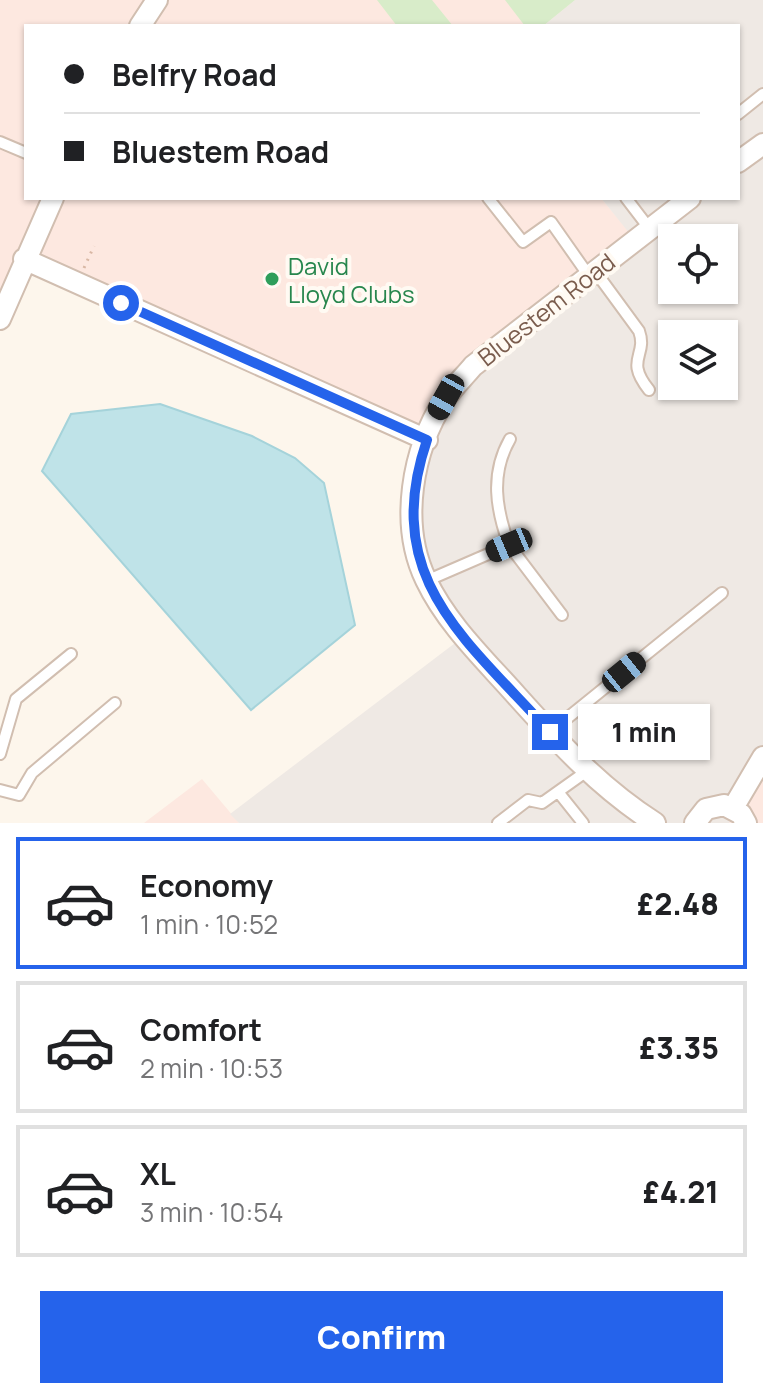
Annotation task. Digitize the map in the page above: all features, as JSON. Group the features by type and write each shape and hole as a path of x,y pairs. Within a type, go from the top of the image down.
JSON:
{"street":[{"path":"141,24 157,0"},
{"path":"740,161 763,144"},
{"path":"0,319 52,200"},
{"name":"Bluestem Road","path":"655,823 621,801 587,771 464,637 426,581 412,530 411,504 414,477 446,397 473,366 687,200"},
{"path":"24,259 427,440"},
{"path":"695,823 706,809 724,805 739,815 763,757"}],"lane":[{"path":"740,112 763,94"},
{"path":"0,142 24,152"},
{"path":"490,200 523,242 551,222 639,331 641,337 635,364 637,375 649,390"},
{"path":"628,200 649,228"},
{"path":"510,439 496,476 496,503 509,545 562,615"},
{"path":"426,581 509,545"},
{"path":"550,732 722,593"},
{"path":"0,754 16,699 71,654"},
{"path":"0,790 19,795 32,773 115,703"},
{"path":"498,823 528,800 542,803 587,771"},
{"path":"559,793 583,823"}],"path":[{"path":"81,274 94,246"}],"shaded area":[{"path":"0,0 575,0 545,24 24,24 24,200 603,200 635,239 427,440 25,260 0,319"},
{"path":"575,0 763,0 763,764 733,808 729,823 239,823 230,814 463,637 440,604 411,504 446,397 634,239 603,200 740,200 740,24 545,24"},
{"path":"763,764 763,823 729,823 733,808"},
{"path":"202,779 239,823 144,823"}],"green space":[{"path":"377,0 432,0 451,24 395,24"},
{"path":"505,0 575,0 545,24 523,24"}],"water":[{"path":"160,404 252,436 295,458 324,483 355,625 251,710 42,471 71,414"}],"place":[{"name":"David Lloyd Clubs","path":"272,279"}],"route":[{"path":"121,303 380,416 427,440 414,477 411,504 418,561 426,581 464,637 550,732"}]}
